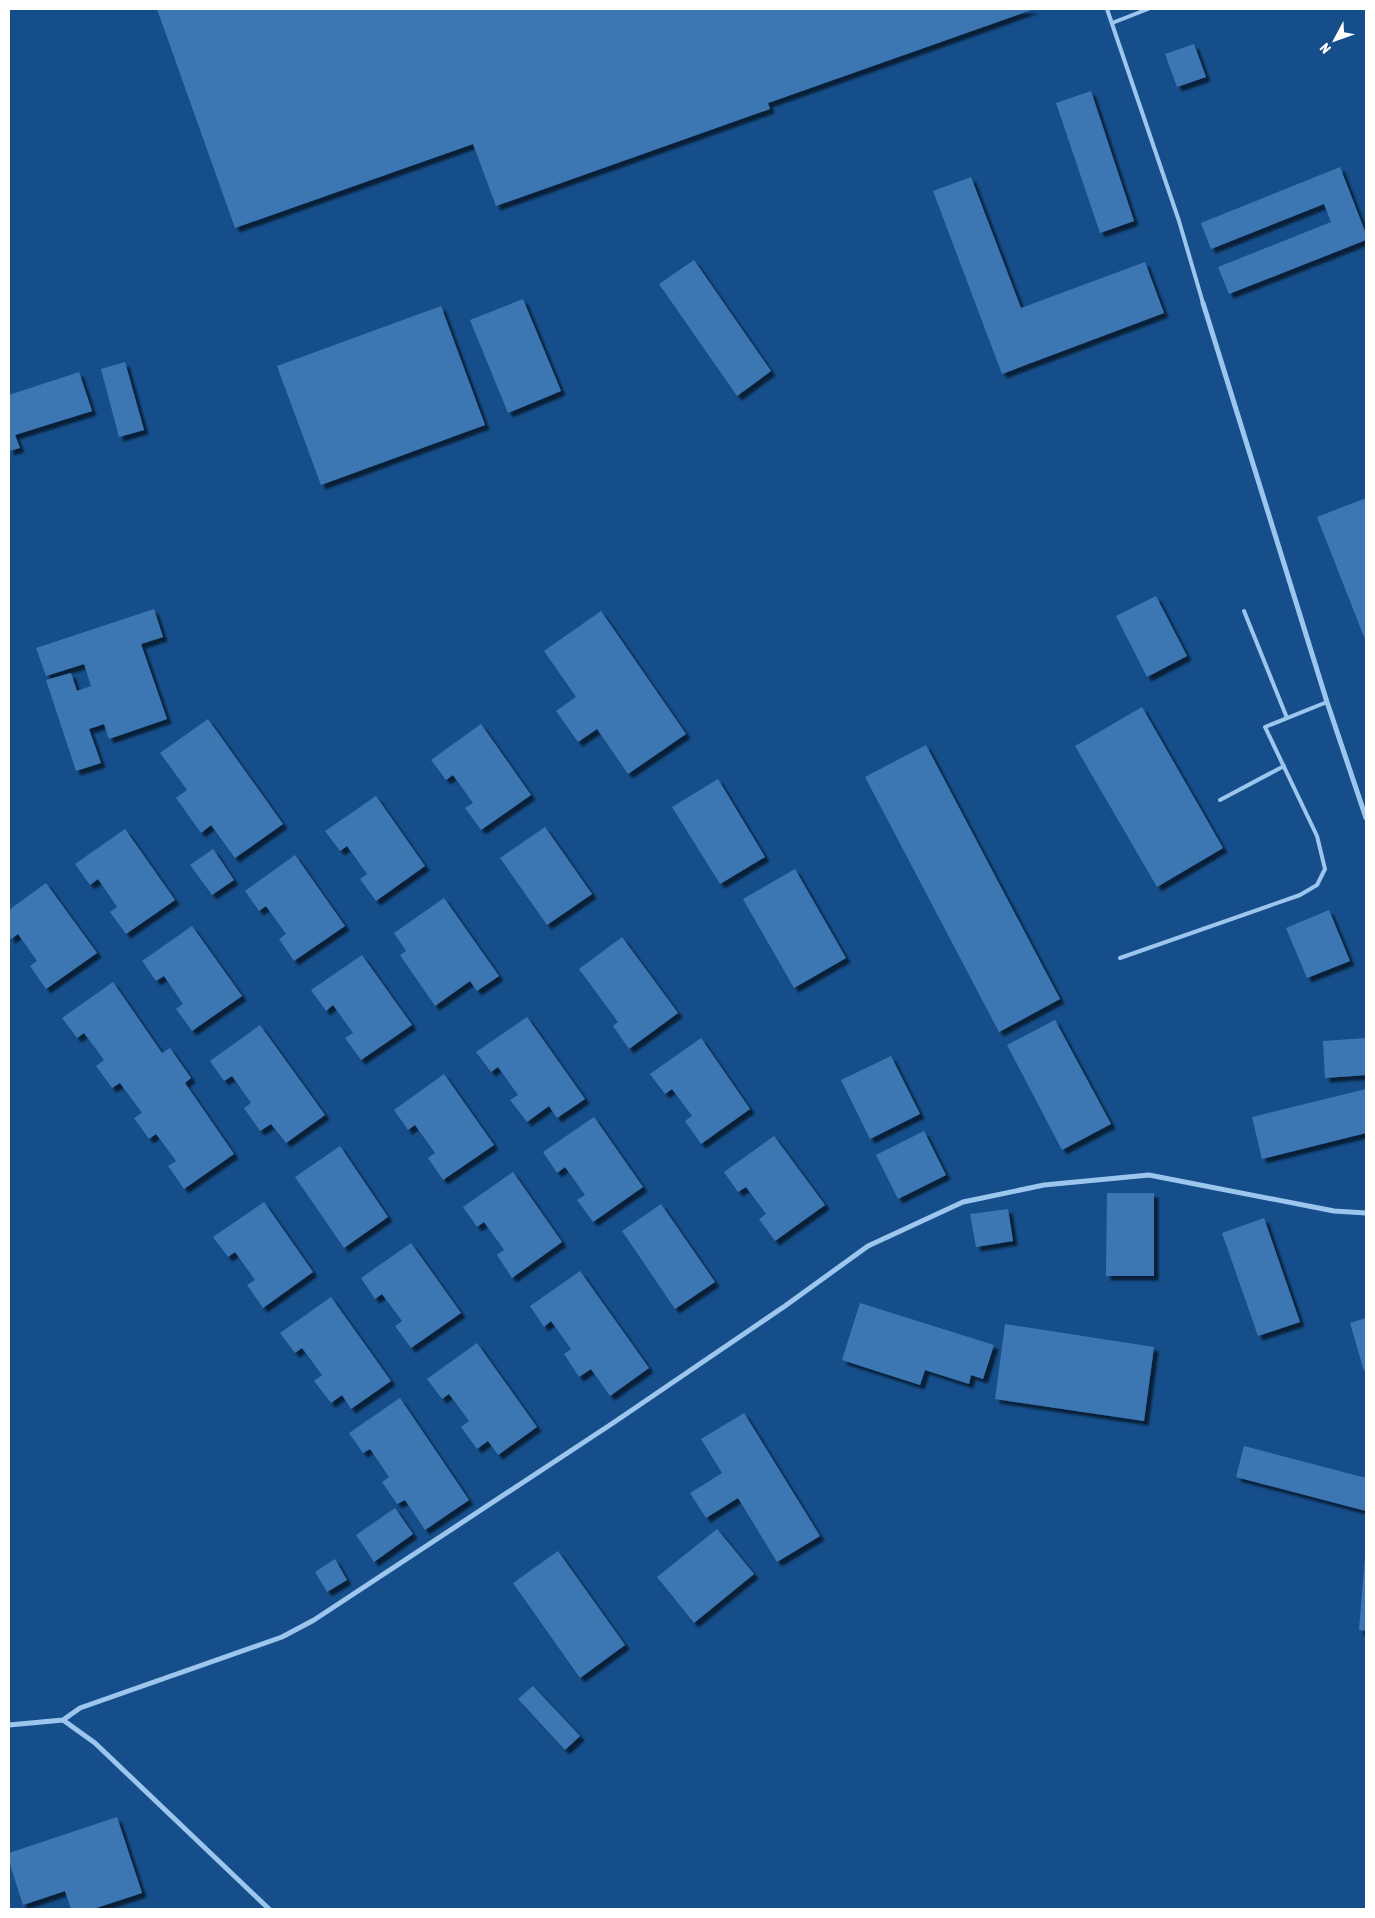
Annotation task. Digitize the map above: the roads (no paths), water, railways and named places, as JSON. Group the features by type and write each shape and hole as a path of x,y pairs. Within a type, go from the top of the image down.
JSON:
{"street":[{"path":"1203,303 1327,702 1366,818"},
{"path":"9,1725 63,1720 80,1708 282,1637 314,1620 612,1423 785,1306 868,1246 963,1202 1044,1185 1148,1176 1334,1211 1366,1213"},
{"path":"63,1720 94,1743 269,1909"}],"lane":[{"path":"1107,9 1179,221 1203,303"},
{"path":"1112,23 1148,9"},
{"path":"1244,611 1287,718"},
{"path":"1120,958 1300,895 1317,885 1325,869 1317,836 1266,727 1327,702"},
{"path":"1220,800 1284,766"}]}
